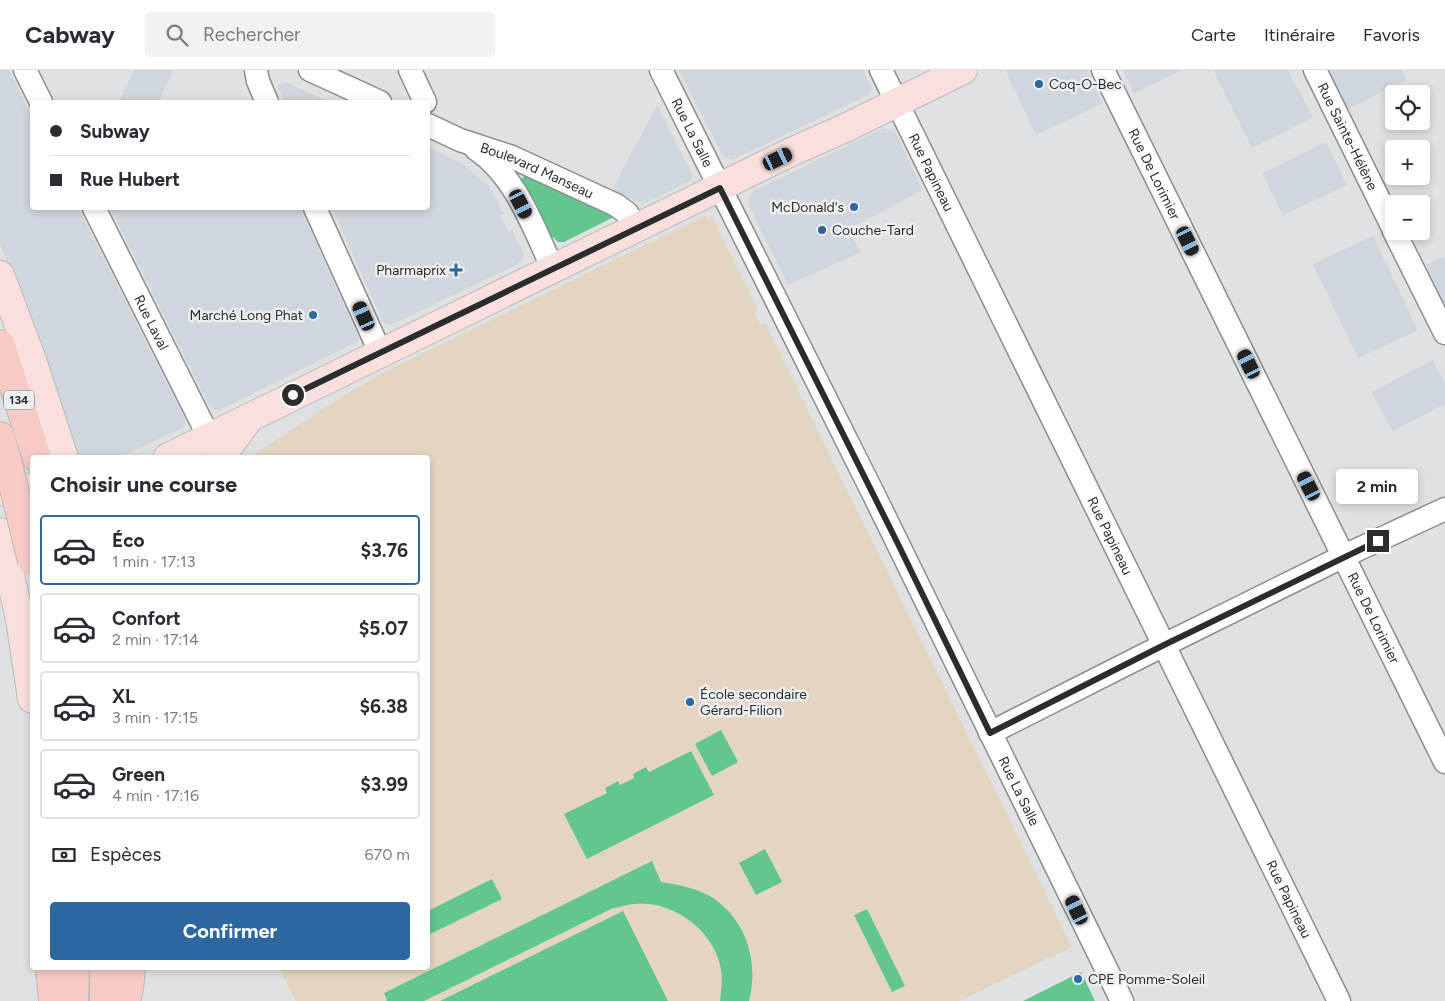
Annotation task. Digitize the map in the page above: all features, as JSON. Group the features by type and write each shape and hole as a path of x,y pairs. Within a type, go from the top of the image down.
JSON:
{"highway":[{"name":"134","path":"0,344 51,455"},
{"path":"0,436 4,480 30,557"},
{"path":"50,970 53,1001"},
{"path":"74,1001 75,970"},
{"path":"104,970 104,1001"},
{"path":"126,1001 131,970"}],"main road":[{"path":"180,455 215,447 252,415 963,70"},
{"path":"0,275 32,360 52,455"},
{"path":"4,480 7,493 19,492 30,488"},
{"path":"30,523 0,536 23,636 30,685"},
{"path":"12,583 30,565"}],"street":[{"path":"25,70 40,100"},
{"path":"256,70 258,81 266,100"},
{"path":"310,70 376,100"},
{"path":"393,70 407,100"},
{"path":"410,70 424,100"},
{"name":"Rue La Salle","path":"662,70 898,544 1122,1001"},
{"name":"Rue Papineau","path":"881,70 1339,1001"},
{"name":"Rue De Lorimier","path":"1103,70 1445,762"},
{"name":"Rue Sainte-Hélène","path":"1314,70 1385,213"},
{"name":"Boulevard Manseau","path":"430,125 460,140 512,157 616,205 627,213 636,228"},
{"path":"460,140 479,151 504,176 517,195 553,269"},
{"name":"Rue Laval","path":"95,210 215,447"},
{"path":"316,210 380,352"},
{"name":"Rue Sainte-Hélène","path":"1398,240 1445,333"},
{"path":"990,733 1344,556 1445,509"}],"shaded area":[{"path":"0,70 9,70 30,113 30,210 79,210 185,419 185,424 182,428 124,455 82,455 76,453 40,344 0,244"},
{"path":"134,70 173,70 160,100 120,100"},
{"path":"678,70 863,70 872,89 868,95 732,160 723,156"},
{"path":"1005,70 1087,70 1103,103 1036,135"},
{"path":"1123,70 1182,70 1134,93"},
{"path":"1213,70 1288,70 1313,117 1252,148"},
{"path":"1327,70 1402,70 1406,80 1396,85 1385,85 1385,90 1346,110"},
{"path":"285,82 326,100 283,100 277,86"},
{"path":"657,105 692,177 688,182 647,202 638,202 612,190"},
{"path":"884,128 895,132 923,190 848,229 861,252 788,285 748,203 753,191"},
{"path":"1326,142 1347,185 1283,215 1262,173"},
{"path":"430,148 461,163 490,187 504,214 500,216 508,231 512,230 525,255 518,264 391,325 383,322 333,210 430,210"},
{"path":"111,210 301,210 358,336 357,342 220,410 214,410 209,405"},
{"name":"École secondaire Gérard-Filion","path":"705,216 708,218 712,217 758,310 754,312 760,325 765,323 1072,947 959,1001 296,1001 280,970 430,970 430,455 253,455 382,373"},
{"path":"1373,236 1418,330 1358,358 1313,264"},
{"path":"1445,256 1445,305 1426,265"},
{"path":"1433,360 1445,383 1445,404 1392,431 1372,392"}],"green space":[{"path":"527,174 609,211 612,218 564,242 558,242 553,237 550,238 521,179"},
{"path":"721,730 738,762 712,776 695,744"},
{"path":"691,751 714,795 587,859 564,814 607,793 605,788 618,781 620,785 634,778 633,774 646,767 649,772"},
{"path":"765,849 782,882 756,895 739,863"},
{"path":"652,861 661,882 688,887 701,892 725,907 734,918 748,944 751,958 752,987 749,1001 720,1001 722,978 718,958 705,935 696,926 674,911 649,904 639,904 611,909 424,1001 386,1001 384,993"},
{"path":"492,879 502,899 430,934 430,910"},
{"path":"867,909 905,986 892,992 854,915"},
{"path":"623,911 668,1001 440,1001"},
{"name":"CPE Pomme-Soleil","path":"1081,972 1095,1001 1023,1001"}],"place":[{"name":"Coq-O-Bec","path":"1039,84"},
{"name":"McDonald's","path":"854,207"},
{"name":"Couche-Tard","path":"822,230"},
{"name":"Pharmaprix","path":"456,270"},
{"name":"Marché Long Phat","path":"313,315"},
{"name":"École secondaire Gérard-Filion","path":"690,702"},
{"name":"CPE Pomme-Soleil","path":"1078,979"}],"route":[{"path":"293,395 720,188 990,733 1164,645 1378,541"}]}
